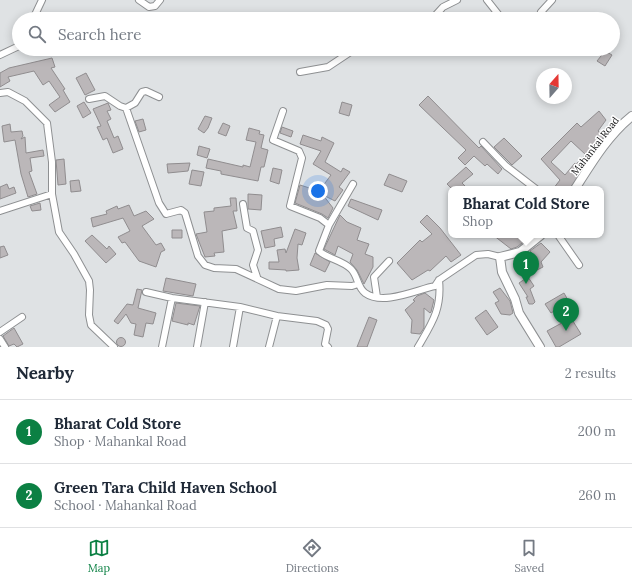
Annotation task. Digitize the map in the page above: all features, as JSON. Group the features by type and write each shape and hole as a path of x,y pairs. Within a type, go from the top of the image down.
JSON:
{"main road":[{"name":"Mahankal Road","path":"576,186 619,129 632,116"},
{"path":"537,238 520,252 500,257 502,272 515,300 519,313 540,347"}],"street":[{"path":"36,12 42,0"},
{"path":"141,0 148,7 155,6 160,0"},
{"path":"438,12 443,7 457,0"},
{"path":"487,0 496,12"},
{"path":"541,12 552,0"},
{"path":"0,55 12,49"},
{"path":"300,72 328,67 347,56"},
{"path":"89,99 105,96 120,106 126,108 136,103 142,92 146,91 159,97"},
{"path":"0,93 8,92 25,101 47,123 52,162 52,194 59,232 77,259 88,281 91,325 114,347"},
{"path":"126,108 163,212 166,214 180,210 186,213 198,256 205,265 214,268 236,269 279,289 296,291 327,285 352,286 358,284"},
{"path":"283,111 273,140 299,151 302,158 290,206 320,218 329,225"},
{"path":"483,142 506,166 532,186"},
{"path":"353,184 329,225 319,251 350,268 356,276 358,284 366,293 377,297 399,296 435,286 439,280 476,255 488,254 500,257"},
{"path":"0,211 52,194"},
{"path":"244,204 247,228 253,231 258,250 253,265 257,278"},
{"path":"560,238 579,265"},
{"path":"377,297 374,277 390,262"},
{"path":"418,347 434,320 438,308 440,294 439,280"},
{"path":"146,292 172,298 240,307 277,316 317,321 326,325 328,329 325,344 328,347"},
{"path":"162,347 172,298"},
{"path":"197,347 205,302"},
{"path":"233,347 240,307"},
{"path":"269,347 277,316"},
{"path":"0,332 22,317"},
{"path":"0,339 6,347"}],"building":[{"path":"601,56 611,56 605,66 597,61"},
{"path":"52,58 55,67 51,68 65,89 63,90 70,102 55,112 49,105 60,97 49,81 43,85 34,71 8,77 10,81 0,87 0,73 9,68"},
{"path":"86,73 95,90 85,95 76,78"},
{"path":"428,96 479,148 481,146 502,169 498,174 487,164 485,166 474,156 465,165 458,158 466,150 419,105"},
{"path":"84,102 91,113 83,118 77,106"},
{"path":"342,102 352,105 349,116 339,113"},
{"path":"108,103 111,110 107,111 111,119 107,121 114,138 118,136 123,149 113,153 107,138 103,140 97,127 101,126 93,109"},
{"path":"599,111 606,120 598,131 604,136 572,186 555,186 560,180 541,159 577,123 581,127","holes":["571,141 586,155 576,164 575,163 565,175 551,162"]},
{"path":"205,116 212,118 204,133 198,129"},
{"path":"143,119 146,130 139,132 135,121"},
{"path":"223,123 230,126 226,136 218,133"},
{"path":"10,124 11,132 22,131 23,136 21,139 25,137 26,153 43,150 44,156 30,158 32,171 29,172 37,194 28,197 21,174 15,140 4,142 2,126"},
{"path":"282,127 293,131 291,137 280,133"},
{"path":"249,128 260,131 259,134 264,135 261,148 268,150 264,167 261,167 258,181 221,174 221,171 206,168 208,159 243,167 243,165 250,167 256,142 246,140"},
{"path":"303,135 321,141 322,137 334,143 325,162 341,172 343,168 350,172 339,187 343,190 335,201 323,195 333,208 328,218 295,203 300,185 319,191 331,175 313,164 321,151 300,144"},
{"path":"504,138 522,156 512,165 494,147"},
{"path":"199,146 210,149 207,158 197,155"},
{"path":"64,159 66,184 58,185 56,160"},
{"path":"190,163 188,171 168,173 167,164"},
{"path":"466,167 473,174 462,183 465,186 449,186 447,184"},
{"path":"273,168 282,170 279,184 270,181"},
{"path":"192,170 204,172 201,186 189,184"},
{"path":"389,174 407,181 402,192 384,185"},
{"path":"79,180 81,191 71,192 70,181"},
{"path":"7,184 9,189 14,187 16,193 0,199 0,187"},
{"path":"248,194 262,195 261,210 248,209"},
{"path":"230,198 236,198 237,211 233,211 237,228 222,231 224,252 214,253 215,256 205,257 196,234 207,232 204,212 214,211 214,208 231,206"},
{"path":"351,199 382,210 378,220 348,206"},
{"path":"40,203 41,210 32,211 30,206"},
{"path":"129,205 134,216 146,211 154,219 142,226 156,245 161,243 165,250 161,252 156,267 139,261 125,242 122,243 118,237 130,231 123,218 93,227 91,218 107,214 106,211 117,206 118,209"},
{"path":"340,215 347,222 361,228 357,240 369,244 365,254 373,257 373,267 364,284 357,270 350,262 353,254 338,246 335,255 324,249"},
{"path":"427,215 440,228 461,255 451,262 446,256 430,271 428,270 412,280 397,263 420,240 422,242 432,234 420,222"},
{"path":"281,227 283,237 274,239 275,246 265,248 261,231"},
{"path":"295,229 306,233 302,245 298,244 297,258 299,270 286,271 269,269 269,262 279,262 277,250 285,249 286,253"},
{"path":"172,230 182,230 182,238 172,238"},
{"path":"92,235 107,249 109,246 116,254 106,263 85,241"},
{"path":"497,238 528,238 517,247 511,249"},
{"path":"541,243 550,252 541,262 543,267 523,277 516,262 533,254 530,251"},
{"path":"4,246 8,255 0,258 0,247"},
{"path":"315,253 330,262 325,272 310,265"},
{"path":"528,277 534,286 530,289 535,302 533,304 529,304 526,297 528,297 519,283"},
{"path":"166,278 196,284 193,296 163,291"},
{"path":"500,288 510,301 513,313 510,315 501,314 495,303 499,301 493,292"},
{"path":"137,289 142,290 138,308 156,313 153,324 146,323 143,337 134,335 136,324 131,323 126,314 118,324 114,321 127,304 133,305"},
{"path":"425,293 434,300 431,312 430,313 424,308 424,328 420,334 411,333 412,320 405,310 415,301 413,300 417,296"},
{"path":"564,293 569,302 551,313 545,304"},
{"path":"176,303 200,306 194,325 172,321"},
{"path":"486,310 498,327 487,335 475,318"},
{"path":"369,317 377,320 367,347 357,347"},
{"path":"571,318 581,334 559,347 556,347 547,331"},
{"path":"14,328 23,344 17,347 14,344 9,346 3,336"},
{"path":"121,337 126,342 121,347 116,342"}],"place":[{"name":"Bharat Cold Store","path":"526,284"},
{"name":"Green Tara Child Haven School","path":"566,331"}]}
